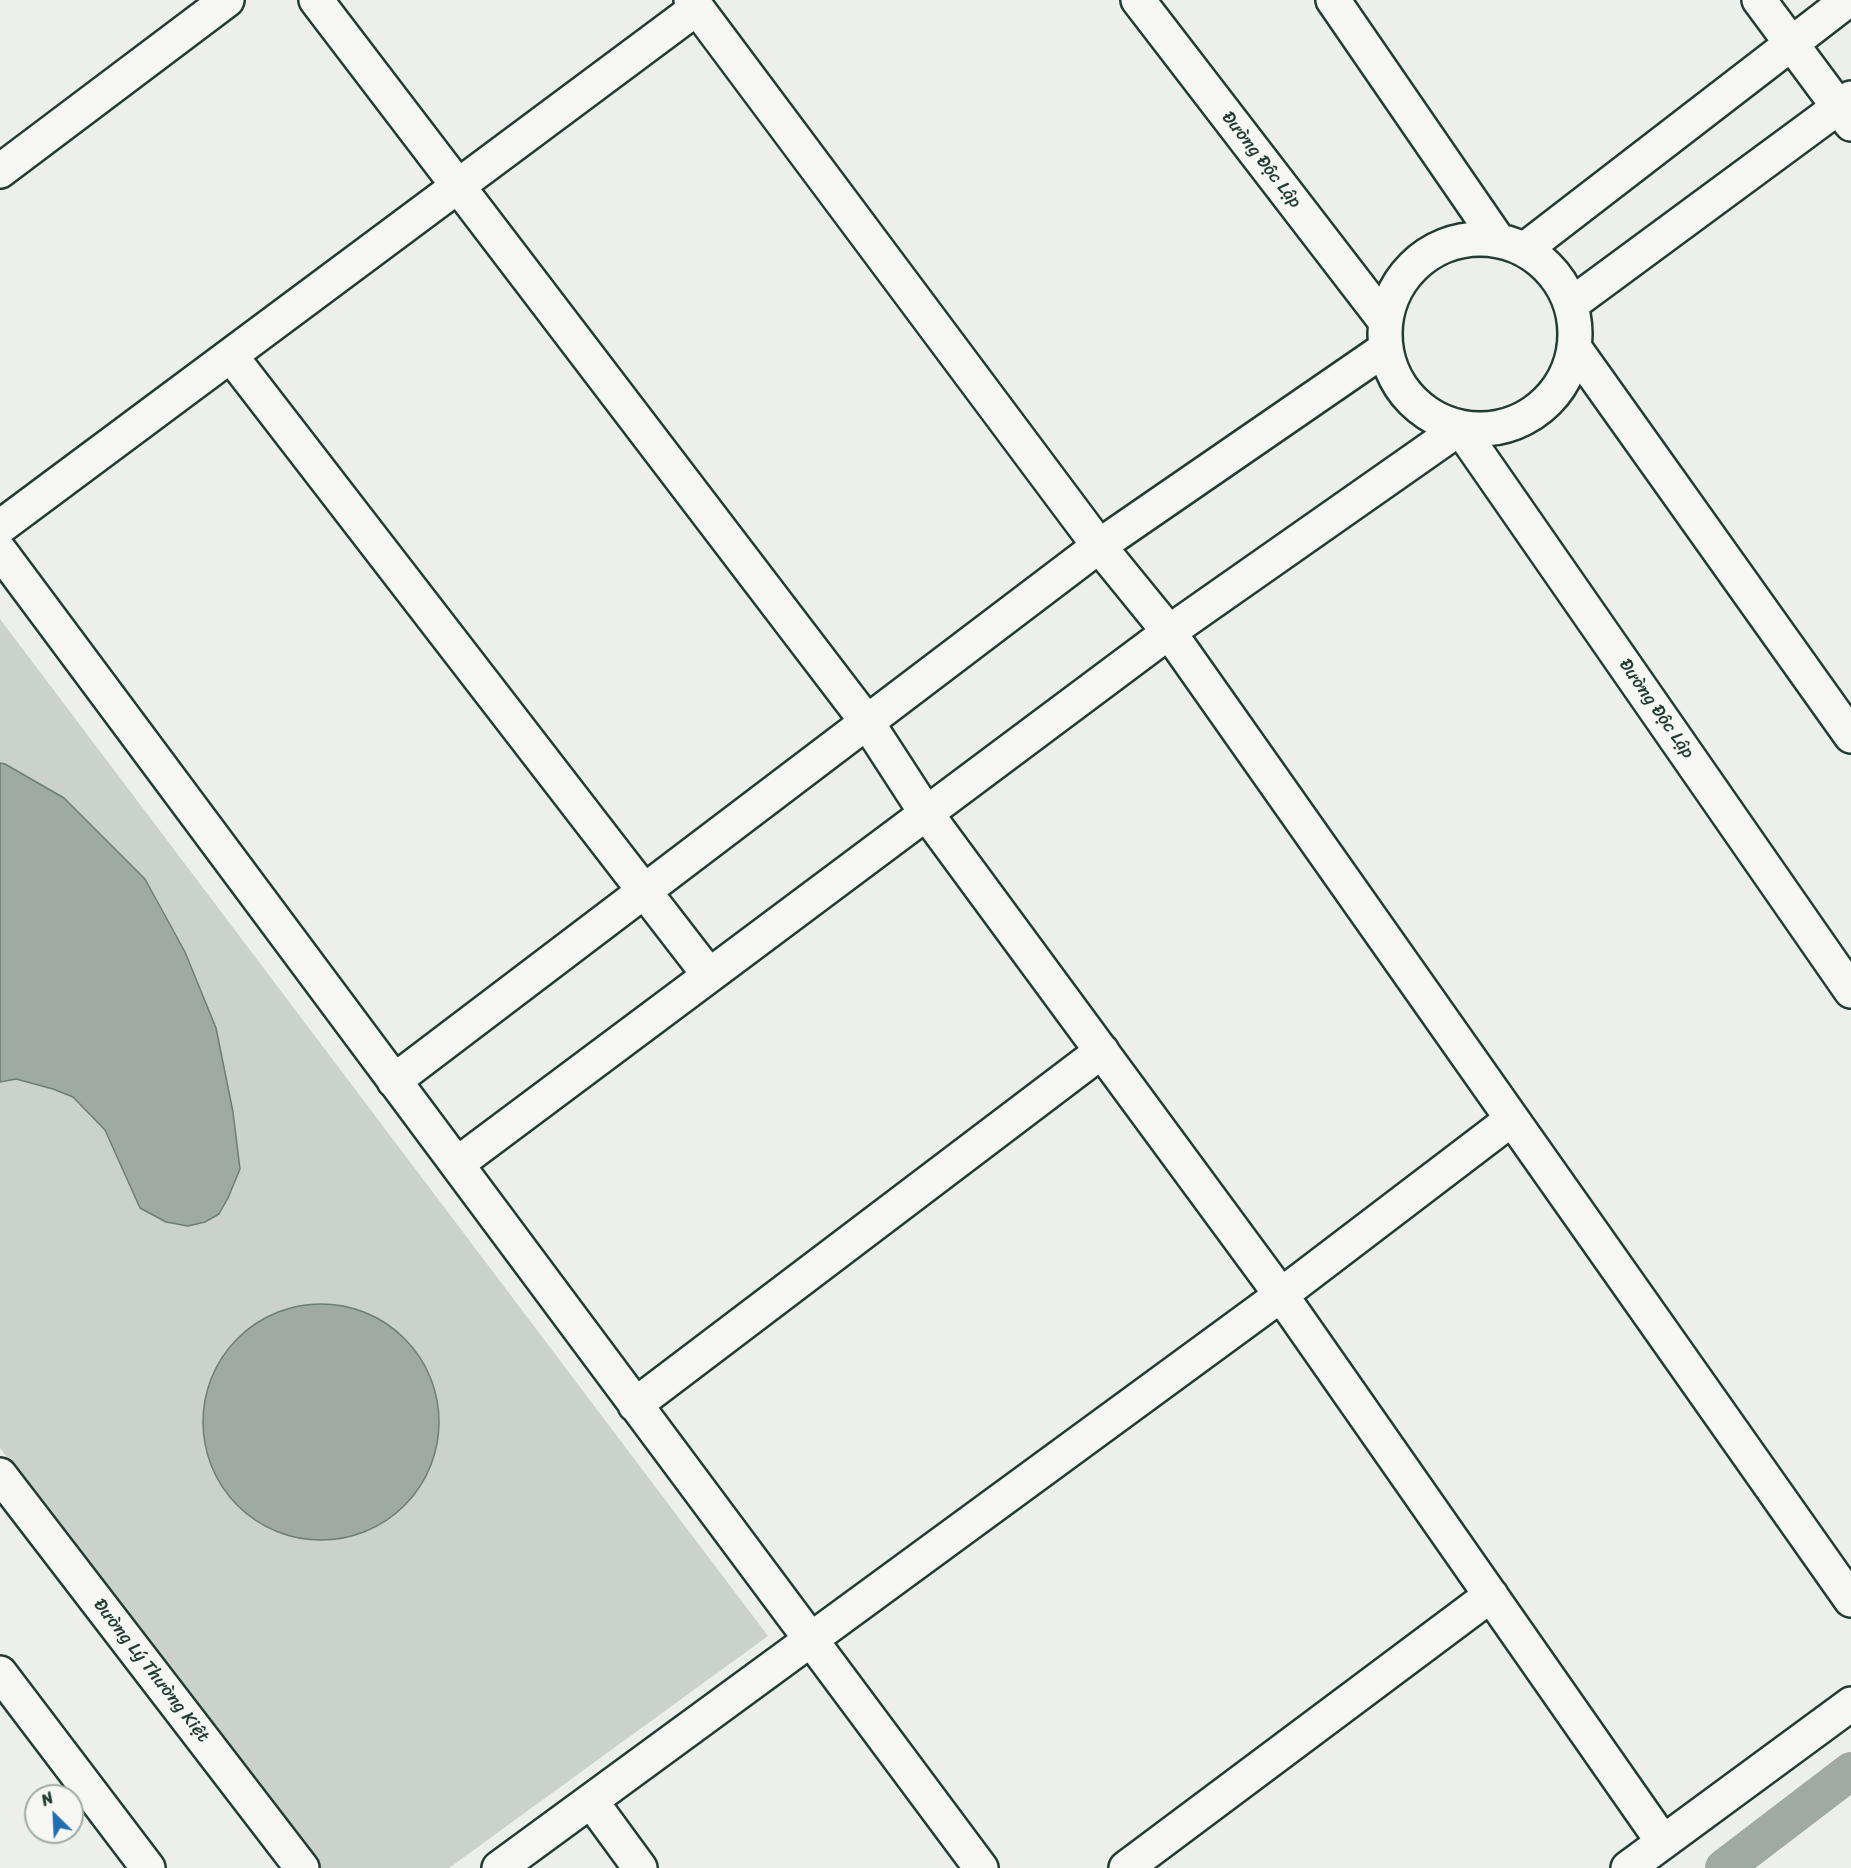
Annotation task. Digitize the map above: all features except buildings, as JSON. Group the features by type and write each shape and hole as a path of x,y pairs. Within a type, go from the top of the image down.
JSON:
{"street":[{"path":"0,171 227,0"},
{"path":"316,0 867,722 926,813 1281,1294 1663,1842"},
{"name":"Đường Độc Lập","path":"1138,0 1385,335"},
{"path":"1333,0 1511,244 1548,267 1573,303 1574,347 1565,376 1547,401 1521,420 1491,429 1460,428 1433,417 1410,400 1394,377 1385,335 1394,291 1412,266 1438,248 1467,239 1511,244 1848,0"},
{"path":"1573,303 1847,110 1791,43 1759,0"},
{"path":"0,527 458,186 694,4 1099,546 1168,632 1851,1600"},
{"path":"394,1081 1099,546 1385,335"},
{"path":"1574,347 1851,736"},
{"path":"231,356 709,975"},
{"path":"457,1164 1168,632 1460,428"},
{"name":"Đường Độc Lập","path":"1460,428 1851,991"},
{"path":"0,551 981,1868"},
{"path":"635,1405 1102,1052"},
{"path":"499,1868 1281,1294 1512,1119"},
{"name":"Đường Lý Thường Kiệt","path":"0,1475 302,1868"},
{"path":"1126,1868 1491,1594"},
{"path":"0,1673 148,1868"},
{"path":"1628,1868 1851,1704"},
{"path":"591,1801 640,1868"}],"shaded area":[{"path":"0,619 768,1636 449,1868 320,1868 0,1448"},
{"path":"0,763 64,798 145,879 185,952 216,1028 233,1112 240,1169 219,1214 205,1222 188,1226 166,1222 140,1208 105,1130 73,1097 16,1079 0,1082"},
{"path":"321,1304 366,1313 396,1331 412,1347 425,1367 434,1388 439,1422 430,1467 412,1497 396,1513 376,1526 355,1535 321,1540 276,1531 246,1513 230,1497 217,1477 208,1456 203,1422 212,1377 230,1347 246,1331 266,1318 287,1309"}],"waterway":[{"path":"1724,1868 1851,1771"}]}
